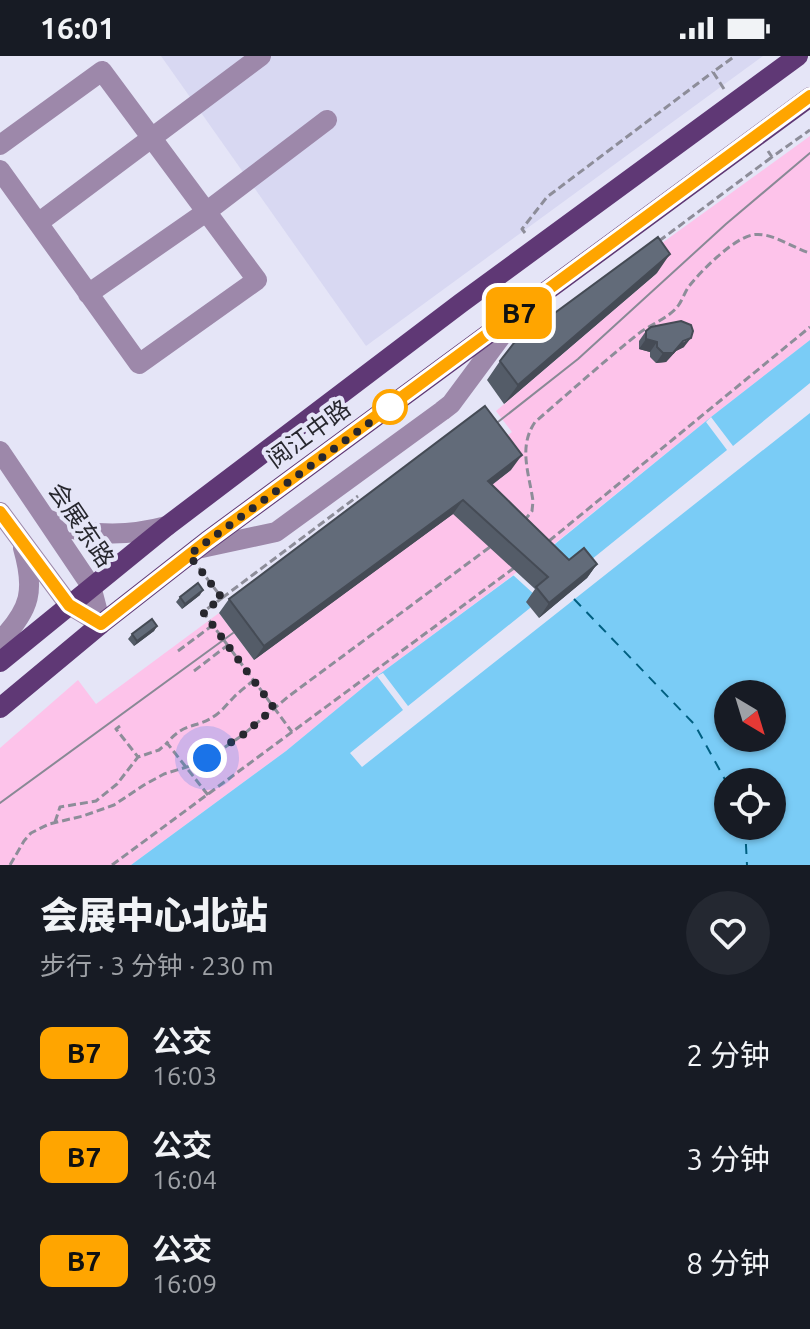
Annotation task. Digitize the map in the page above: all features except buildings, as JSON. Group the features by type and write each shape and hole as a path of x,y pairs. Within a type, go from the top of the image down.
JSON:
{"main road":[{"name":"阅江中路","path":"0,662 167,526 461,303 798,56"},
{"name":"阅江中路","path":"0,708 193,552 810,97"}],"street":[{"path":"38,223 261,56"},
{"path":"0,145 102,71 257,280 139,364 0,170"},
{"path":"88,294 206,212 327,120"},
{"path":"193,552 276,532 442,411 451,404 518,313"},
{"name":"会展东路","path":"0,451 91,586 101,624"},
{"path":"0,512 69,605 101,624"},
{"path":"47,519 76,530 123,534 167,526"},
{"path":"0,641 21,618 30,593 29,569 21,540"}],"path":[{"path":"734,103 713,72 735,56"},
{"path":"757,136 772,157 810,130"},
{"path":"520,525 532,511 525,444 535,422 649,325 675,310 698,275 742,239 764,236 810,253"},
{"path":"544,546 810,327"},
{"path":"10,865 31,833 55,822 114,805 164,774 221,750 495,544"},
{"path":"193,552 222,598 203,612 292,732"},
{"path":"112,865 519,565"},
{"path":"178,651 213,625"},
{"path":"194,671 228,645"},
{"path":"55,822 60,807 96,801 117,784 138,757 159,750 183,728 218,714 254,680"},
{"path":"120,726 116,729 138,757"},
{"path":"167,743 208,795"}],"shaded area":[{"path":"161,56 763,56 366,346"},
{"path":"810,136 810,340 543,553 377,676 286,751 131,865 0,865 0,748 78,680 96,704 219,613 254,660 511,470 494,445 512,432 496,411 657,273 644,256"}],"water":[{"path":"810,340 810,865 131,865 286,751 377,676 544,553"}],"pier":[{"path":"810,383 810,413 362,767 350,753 403,710 377,676 383,673 408,706 530,608 535,595 513,575 543,553 581,568 727,450 706,422 711,417 733,446"}],"ferry route":[{"path":"574,599 695,725 719,768"},
{"path":"746,840 747,865"}],"tram line":[{"path":"484,433 578,359 726,224 810,153"},
{"path":"0,803 233,633"}],"bus line":[{"name":"B7","path":"0,512 69,605 101,624 207,541 810,96"}],"route":[{"path":"207,758 244,734 274,708 203,612 222,598 189,555 399,401 390,407"}]}
